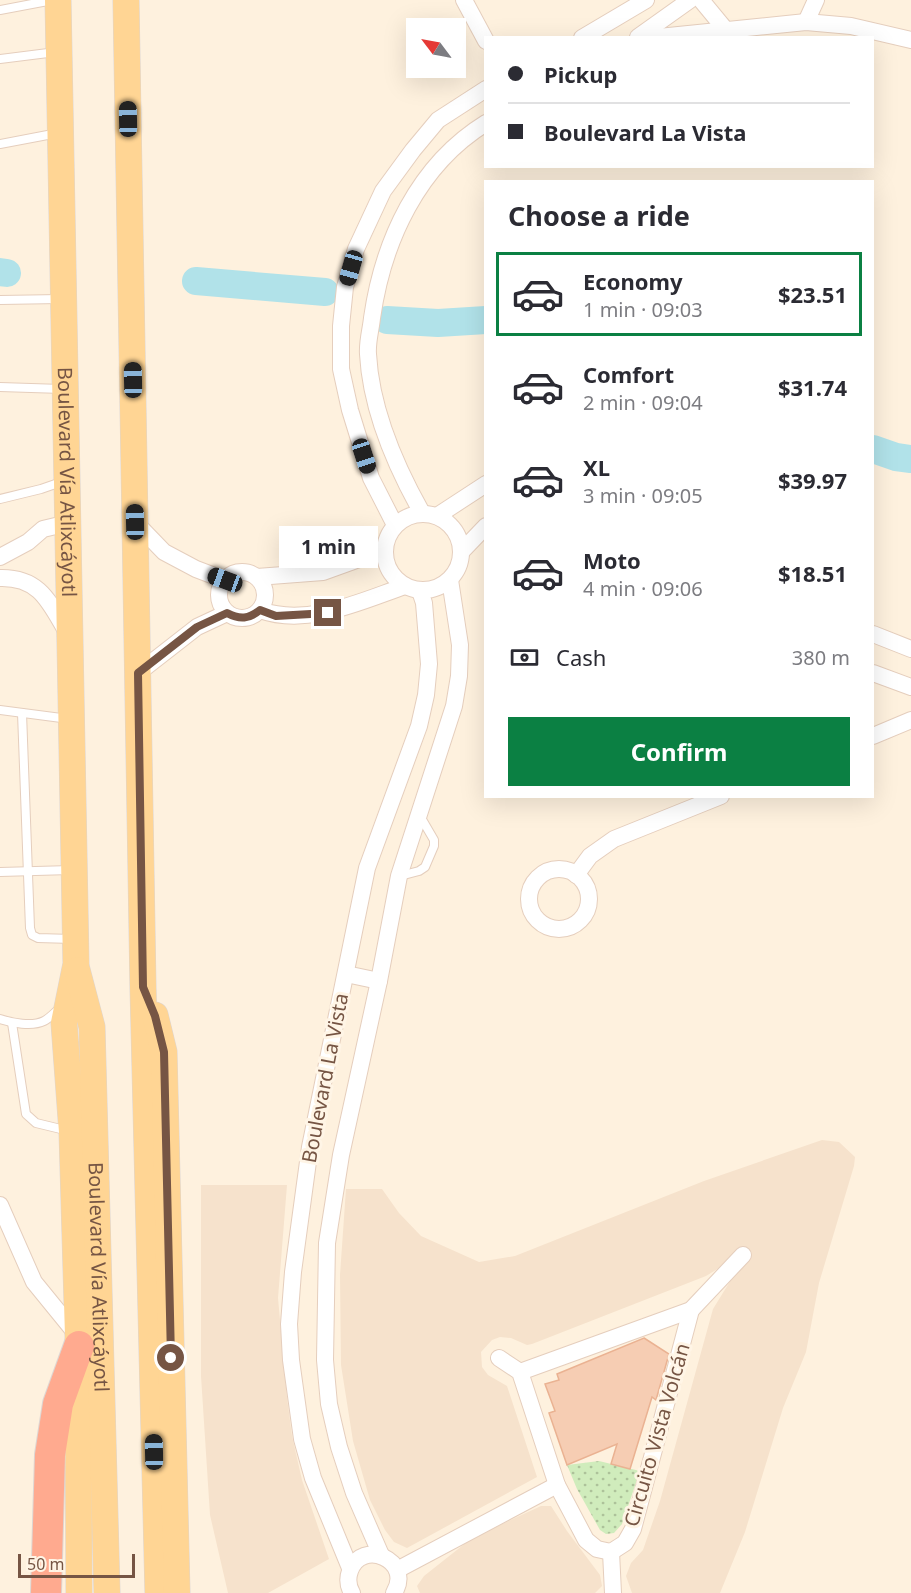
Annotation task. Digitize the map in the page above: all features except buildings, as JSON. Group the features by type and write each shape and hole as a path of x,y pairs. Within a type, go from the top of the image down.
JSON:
{"highway":[{"path":"46,1593 50,1455 58,1404 78,1341"}],"main road":[{"name":"Boulevard Vía Atlixcáyotl","path":"58,0 76,951 64,1023 72,1132 78,1341 79,1593"},
{"path":"126,0 143,987 158,1593"},
{"name":"Boulevard Vía Atlixcáyotl","path":"76,951 92,1028 107,1593"},
{"path":"143,987 155,1016 164,1052 177,1593"}],"street":[{"path":"464,0 484,37"},
{"path":"586,36 646,0"},
{"path":"640,36 690,0"},
{"path":"701,0 725,29"},
{"path":"806,22 816,0"},
{"path":"666,36 806,22 851,26 911,40"},
{"path":"395,525 371,478 350,410 341,369 345,287 356,249 383,191 395,174 438,120 484,90"},
{"path":"260,610 276,616 328,613 412,589 436,589 450,580 459,567 462,551 459,536 450,524 430,514 407,486 376,409 368,352 376,288 389,244 410,202 434,167 466,135 484,124"},
{"path":"412,589 393,577 386,564 384,550 388,536 395,525 408,516 430,514 484,485"},
{"path":"0,557 28,542 43,529 68,522"},
{"path":"135,522 164,552 196,570 225,580"},
{"path":"462,551 484,528"},
{"path":"257,577 322,572 384,550"},
{"path":"240,572 257,577 263,584 265,593 260,610 244,618 227,613 219,597 220,588 225,580 232,574 240,572"},
{"path":"0,578 22,580 37,588 54,608 70,637"},
{"name":"Boulevard La Vista","path":"381,1555 354,1492 339,1447 329,1404 325,1360 327,1243 341,1155 399,876 454,706 459,675 460,645 450,580"},
{"name":"Boulevard La Vista","path":"352,1593 347,1580 350,1568 313,1478 302,1439 291,1360 289,1324 293,1272 310,1147 367,868 419,726 426,695 429,664 424,603 412,589"},
{"path":"138,673 197,627 227,613"},
{"path":"874,634 911,649"},
{"path":"874,673 911,687"},
{"path":"874,736 911,720"},
{"path":"576,875 590,856 614,840 716,798"},
{"path":"346,974 379,981"},
{"path":"0,1205 33,1281 78,1341"},
{"name":"Circuito Vista Volcán","path":"520,1372 691,1310 743,1255"},
{"name":"Circuito Vista Volcán","path":"611,1552 624,1543 633,1529 691,1310"},
{"path":"499,1358 520,1372 557,1485 586,1540 597,1549 611,1552 613,1593"},
{"path":"397,1570 557,1485"},
{"path":"350,1568 358,1559 369,1554 381,1555 397,1570 396,1592"}],"lane":[{"path":"0,10 53,0"},
{"path":"0,59 59,52"},
{"path":"0,144 61,133"},
{"path":"0,300 64,299"},
{"path":"0,387 66,389"},
{"path":"0,499 67,480"},
{"path":"0,710 72,719"},
{"path":"22,712 30,928 32,935 76,951"},
{"path":"399,876 419,871 425,867 434,846 434,840 419,815"},
{"path":"0,872 75,869"},
{"path":"0,1019 12,1023 38,1023 46,1020 69,1000"},
{"path":"12,1023 26,1114 36,1123 72,1132"}],"shaded area":[{"path":"822,1140 839,1142 855,1157 854,1166 819,1283 806,1352 783,1408 745,1532 720,1593 632,1593 626,1576 631,1563 643,1550 660,1501 713,1309 750,1249 706,1276 532,1344 527,1345 511,1338 500,1337 492,1340 481,1352 482,1367 488,1375 507,1386 537,1477 407,1548 394,1542 385,1530 370,1500 353,1441 341,1365 340,1275 346,1189 382,1189 399,1213 421,1236 479,1262 515,1256 704,1181"},
{"path":"201,1185 287,1185 278,1298 287,1398 292,1436 302,1480 329,1559 268,1593 228,1593 210,1515 201,1376"},
{"path":"541,1506 551,1506 600,1575 602,1586 595,1593 420,1593 417,1586 424,1576 472,1538"}],"green space":[{"path":"599,1461 640,1471 622,1524 614,1533 606,1534 600,1530 577,1489 567,1465"}],"waterway":[{"path":"0,272 7,273"},
{"path":"196,281 325,292"},
{"path":"387,320 438,323 484,320"},
{"path":"874,449 896,457 911,459"}],"route":[{"path":"171,1358 164,1052 155,1016 143,987 138,673 197,627 227,613 244,618 260,610 276,616 328,613"}]}
